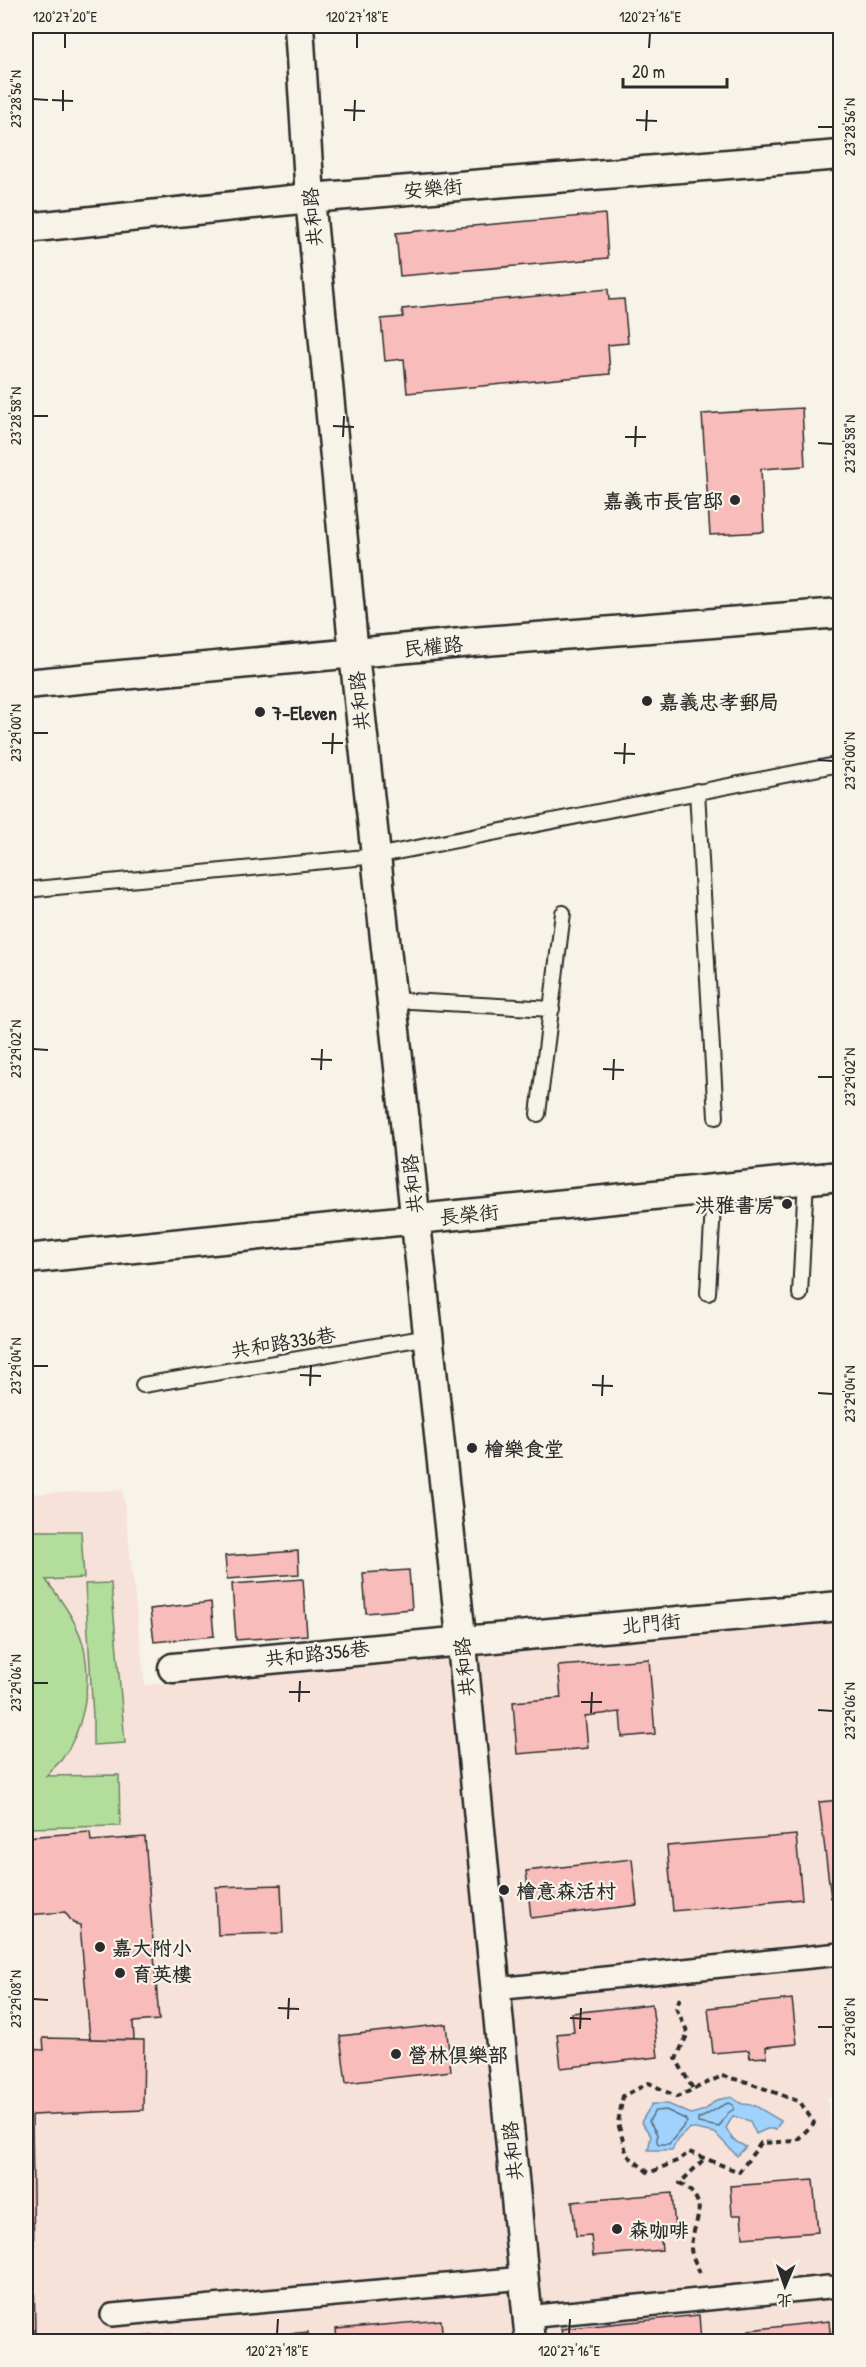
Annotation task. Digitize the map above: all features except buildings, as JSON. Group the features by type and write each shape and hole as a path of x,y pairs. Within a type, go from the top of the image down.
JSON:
{"street":[{"name":"共和路","path":"299,26 310,198 354,654 461,1639 529,2329"},
{"name":"安樂街","path":"26,228 310,198 840,155"},
{"name":"民權路","path":"26,684 472,642 840,613"},
{"name":"長榮街","path":"26,1259 840,1176"},
{"name":"北門街","path":"461,1639 840,1606"},
{"name":"共和路356巷","path":"173,1668 461,1639"},
{"path":"496,1989 840,1954"},
{"path":"112,2315 524,2278"},
{"path":"529,2329 710,2298 829,2287"}],"lane":[{"path":"26,890 376,855 840,764"},
{"path":"697,791 716,1117"},
{"path":"538,1114 563,913"},
{"path":"392,1000 552,1009"},
{"path":"800,1294 806,1179"},
{"path":"708,1293 714,1189"},
{"name":"共和路336巷","path":"143,1385 429,1337"}],"path":[{"path":"692,1968 676,2008 688,2033 676,2059 693,2089"},
{"path":"722,2076 747,2082 800,2102 814,2123 796,2141 761,2143 739,2172 705,2158 689,2152 678,2160 649,2173 627,2155 618,2122 623,2096 649,2083 676,2097 722,2076"},
{"path":"705,2158 680,2183 693,2191 700,2214 691,2248 710,2298"}],"shaded area":[{"name":"檜意森活村","path":"123,1490 145,1685 840,1619 840,2095 827,2097 840,2201 840,2341 26,2341 26,1494"}],"green space":[{"path":"26,1531 81,1531 84,1578 46,1580 64,1605 83,1643 87,1666 84,1709 69,1748 46,1776 119,1775 120,1826 26,1828"},
{"path":"111,1583 125,1743 93,1745 85,1584"}],"water":[{"path":"731,2097 742,2104 754,2105 781,2121 776,2129 767,2129 756,2134 750,2121 733,2116 726,2128 733,2140 746,2147 737,2156 715,2133 690,2128 678,2139 672,2150 648,2150 651,2136 641,2122 652,2104 668,2104 691,2114 705,2110 716,2100"}],"place":[{"name":"嘉義市長官邸","path":"735,500"},
{"name":"嘉義忠孝郵局","path":"647,701"},
{"name":"7-Eleven","path":"260,712"},
{"name":"洪雅書房","path":"787,1204"},
{"name":"檜樂食堂","path":"472,1448"},
{"name":"檜意森活村","path":"504,1890"},
{"name":"嘉大附小","path":"100,1947"},
{"name":"育英樓","path":"120,1973"},
{"name":"營林俱樂部","path":"396,2054"},
{"name":"森咖啡","path":"617,2229"}]}
